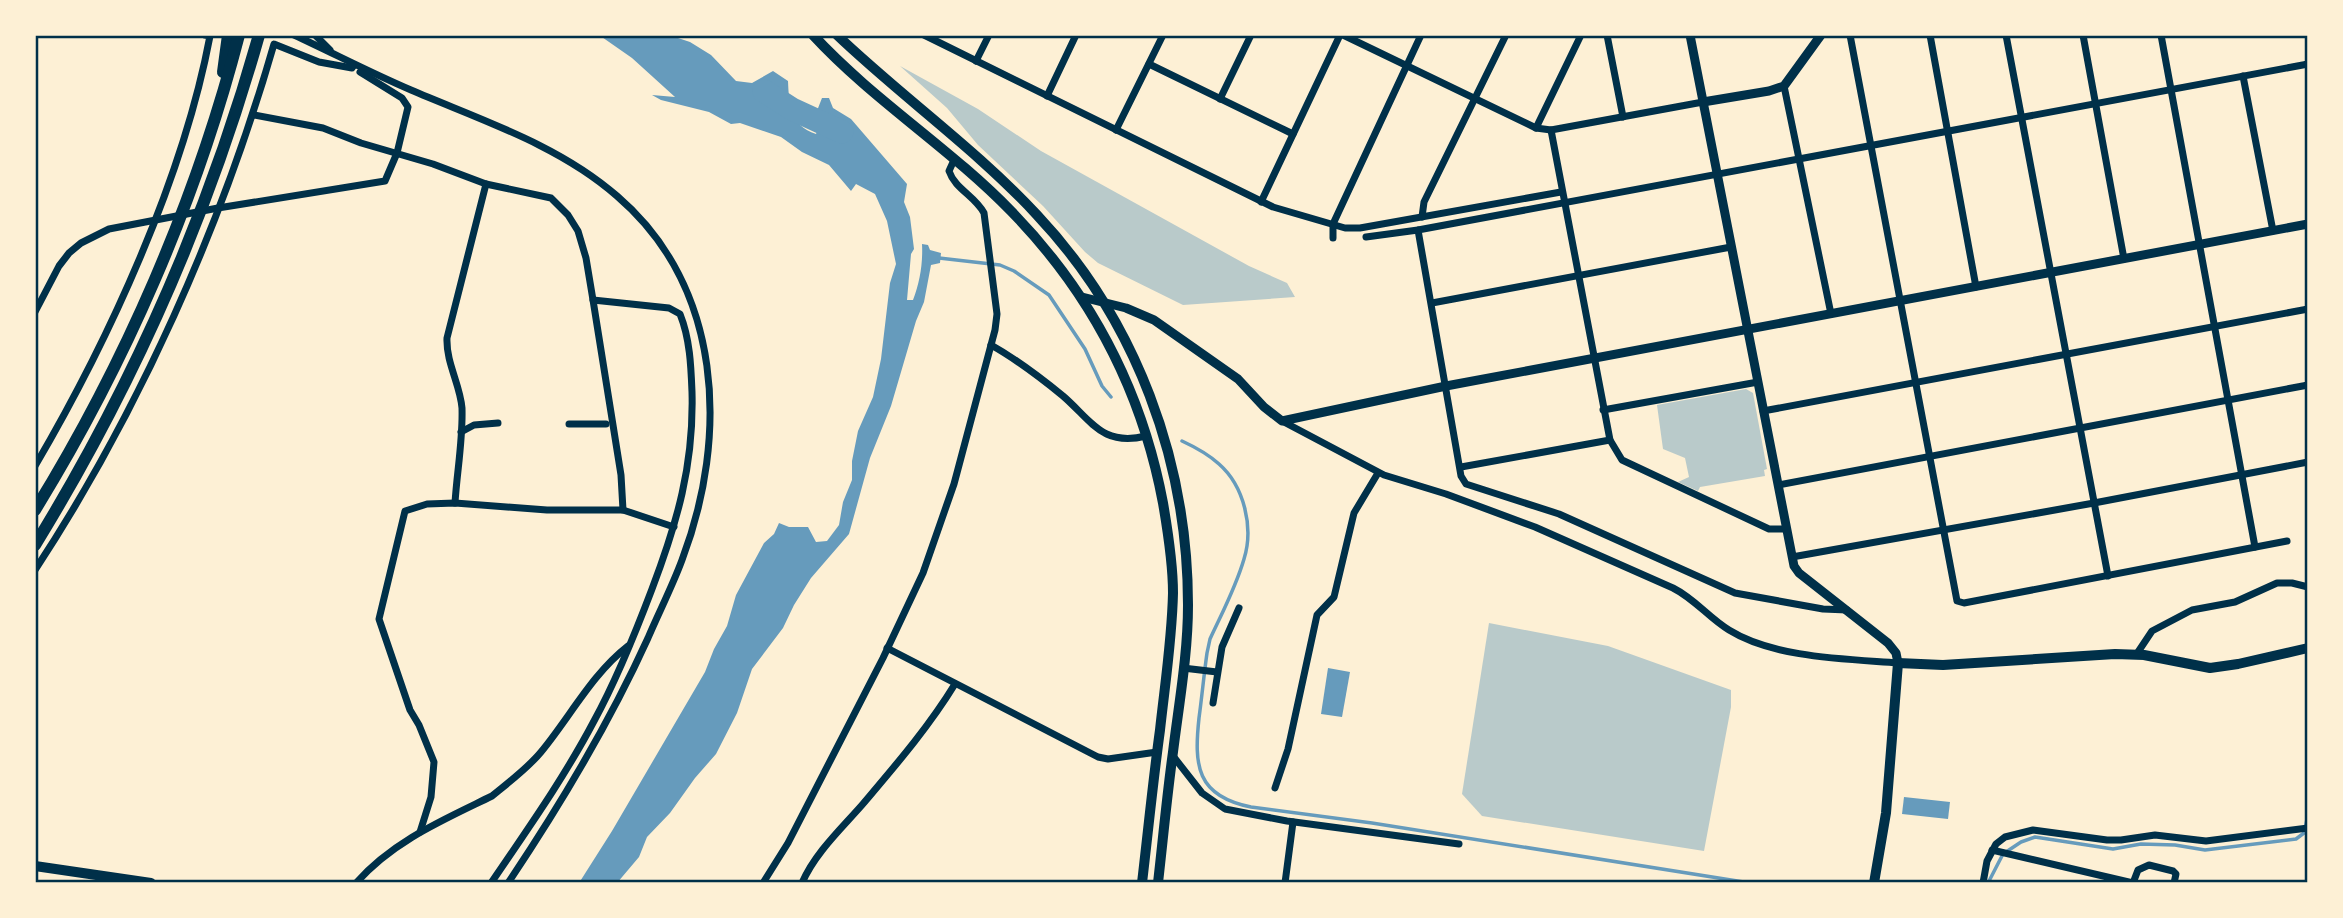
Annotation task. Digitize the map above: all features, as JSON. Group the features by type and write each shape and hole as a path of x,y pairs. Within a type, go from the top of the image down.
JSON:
{"highway":[{"path":"216,114 228,35"},
{"path":"35,510 91,411 127,338 184,207 216,114 239,35"},
{"path":"202,212 235,120 259,35"},
{"path":"35,545 107,420 144,346 244,110 268,35"}],"main road":[{"path":"813,35 855,76 1010,210 1065,273 1082,297 1110,343 1123,371 1155,463 1168,529 1173,590 1170,640 1142,883"},
{"path":"837,35 1021,198 1073,258 1104,301 1146,384 1162,428 1182,515 1188,607 1158,883"},
{"path":"1874,883 1886,813 1898,663 1942,665 2092,654 2136,655 2210,668 2308,648"},
{"path":"35,866 152,883"}],"street":[{"path":"35,466 113,316 154,220 204,72 210,36 205,35"},
{"path":"35,312 59,266 75,247 109,229 218,208 382,183 388,177 409,111 407,103 333,53 294,35"},
{"path":"314,35 333,53"},
{"path":"924,35 1261,202 1345,228 1360,228 1561,192"},
{"path":"976,61 989,35"},
{"path":"1047,96 1076,35"},
{"path":"1116,130 1163,35"},
{"path":"1220,99 1251,35"},
{"path":"1261,202 1342,35 1536,128 1551,130 1769,91 1784,86 1821,35"},
{"path":"1333,238 1333,224 1421,35"},
{"path":"1422,217 1424,202 1506,35"},
{"path":"1536,128 1581,35"},
{"path":"1607,35 1623,117"},
{"path":"1082,297 1140,313 1172,332 1238,379 1264,407 1282,421 1378,473 1467,501 1588,549 1683,593 1728,630 1740,636 1788,652 1898,663 1896,653 1888,643 1799,573 1794,566 1690,35"},
{"path":"1850,35 1957,601 1964,603 2287,541"},
{"path":"1930,35 1976,286"},
{"path":"2006,35 2108,576"},
{"path":"2083,35 2124,259"},
{"path":"2161,35 2255,547"},
{"path":"35,570 80,499 126,414 172,316 254,115 274,44 319,62 353,66 511,132 578,168 615,194 650,229 670,256 694,309 705,346 710,390 706,472 683,559 603,731 508,883"},
{"path":"1149,64 1293,134"},
{"path":"1366,237 1419,230 2308,64"},
{"path":"2243,76 2273,231"},
{"path":"1784,86 1831,314"},
{"path":"254,115 323,128 361,144 397,153 486,184 545,195 559,204 582,241 621,475 623,510"},
{"path":"1551,130 1610,440 1622,460 1769,529 1787,530"},
{"path":"763,883 788,843 923,573 943,520 965,447 997,314 984,213 976,201 952,180 949,171 954,160"},
{"path":"455,503 461,401 448,358 447,338 486,184"},
{"path":"1282,421 1446,386 2308,224"},
{"path":"1419,230 1461,476 1466,484 1559,514 1735,593 1823,609 1847,610"},
{"path":"1432,303 1731,247"},
{"path":"491,883 582,744 631,643 674,527 687,479 692,407 690,359 681,318 669,308 593,300"},
{"path":"1763,411 2308,309"},
{"path":"991,345 1060,395 1095,429 1119,438 1146,436"},
{"path":"1603,410 1758,382"},
{"path":"1778,485 2308,385"},
{"path":"461,432 474,425 498,424"},
{"path":"569,424 606,424"},
{"path":"1461,467 1610,440"},
{"path":"1792,557 2308,462"},
{"path":"1275,788 1288,749 1317,615 1334,597 1354,513 1378,473"},
{"path":"420,832 430,797 434,762 421,728 410,711 379,622 405,511 416,506 455,503 547,510 623,510 674,527"},
{"path":"2136,655 2152,631 2192,610 2235,602 2277,583 2295,583 2308,587"},
{"path":"1213,703 1213,671 1239,608"},
{"path":"356,883 382,858 420,832 492,796 531,763 610,662 631,643"},
{"path":"887,648 1103,758 1157,752"},
{"path":"1183,668 1213,671"},
{"path":"802,883 830,841 929,725 955,684"},
{"path":"1172,755 1196,786 1217,804 1234,811 1293,822 1459,844"},
{"path":"1284,883 1293,822"},
{"path":"1983,883 1992,850 2006,837 2033,830 2121,841 2155,835 2206,841 2308,828"},
{"path":"1992,850 2133,883 2138,870 2149,865 2173,871 2176,874 2174,883"}],"shaded area":[{"path":"900,66 978,109 1041,151 1249,266 1287,283 1295,297 1183,305 1098,263 978,145 947,108"},
{"path":"1746,389 1753,393 1767,469 1764,470 1765,476 1700,487 1698,491 1678,482 1689,477 1685,458 1663,449 1657,405"},
{"path":"1489,623 1608,646 1731,690 1731,707 1704,851 1482,816 1462,794"}],"water":[{"path":"599,35 669,35 690,42 711,55 736,81 752,83 773,71 788,81 790,106 796,120 816,134 819,127 813,121 822,98 829,98 833,108 851,119 907,184 904,202 910,217 914,249 911,254 907,300 913,300 918,286 922,244 941,253 940,263 931,265 924,302 891,406 870,458 849,534 811,578 783,628 752,669 737,713 716,754 670,813 647,837 639,857 617,883 579,883 705,672 727,626 736,595 764,543 774,534 779,523 789,527 808,527 816,542 827,541 839,525 843,502 852,480 852,461 858,431 873,397 881,359 890,283 896,264 887,221 875,194 856,184 851,191 829,165 802,152 781,137 740,123 731,124 709,112 661,100 652,95 675,97 632,58"},
{"path":"1328,668 1350,672 1342,717 1321,714"},
{"path":"1904,797 1950,802 1948,819 1902,814"}],"waterway":[{"path":"764,91 792,109 842,132"},
{"path":"939,258 1000,265 1014,271 1049,295 1085,349 1102,386 1111,397"},
{"path":"1182,441 1210,457 1228,473 1241,495 1247,521 1244,559 1210,639 1199,718 1197,750 1202,776 1219,795 1251,807 1372,823 1750,883"},
{"path":"1988,883 2003,854 2021,842 2035,837 2113,849 2141,844 2175,845 2205,850 2296,839 2304,833 2308,814"}]}
